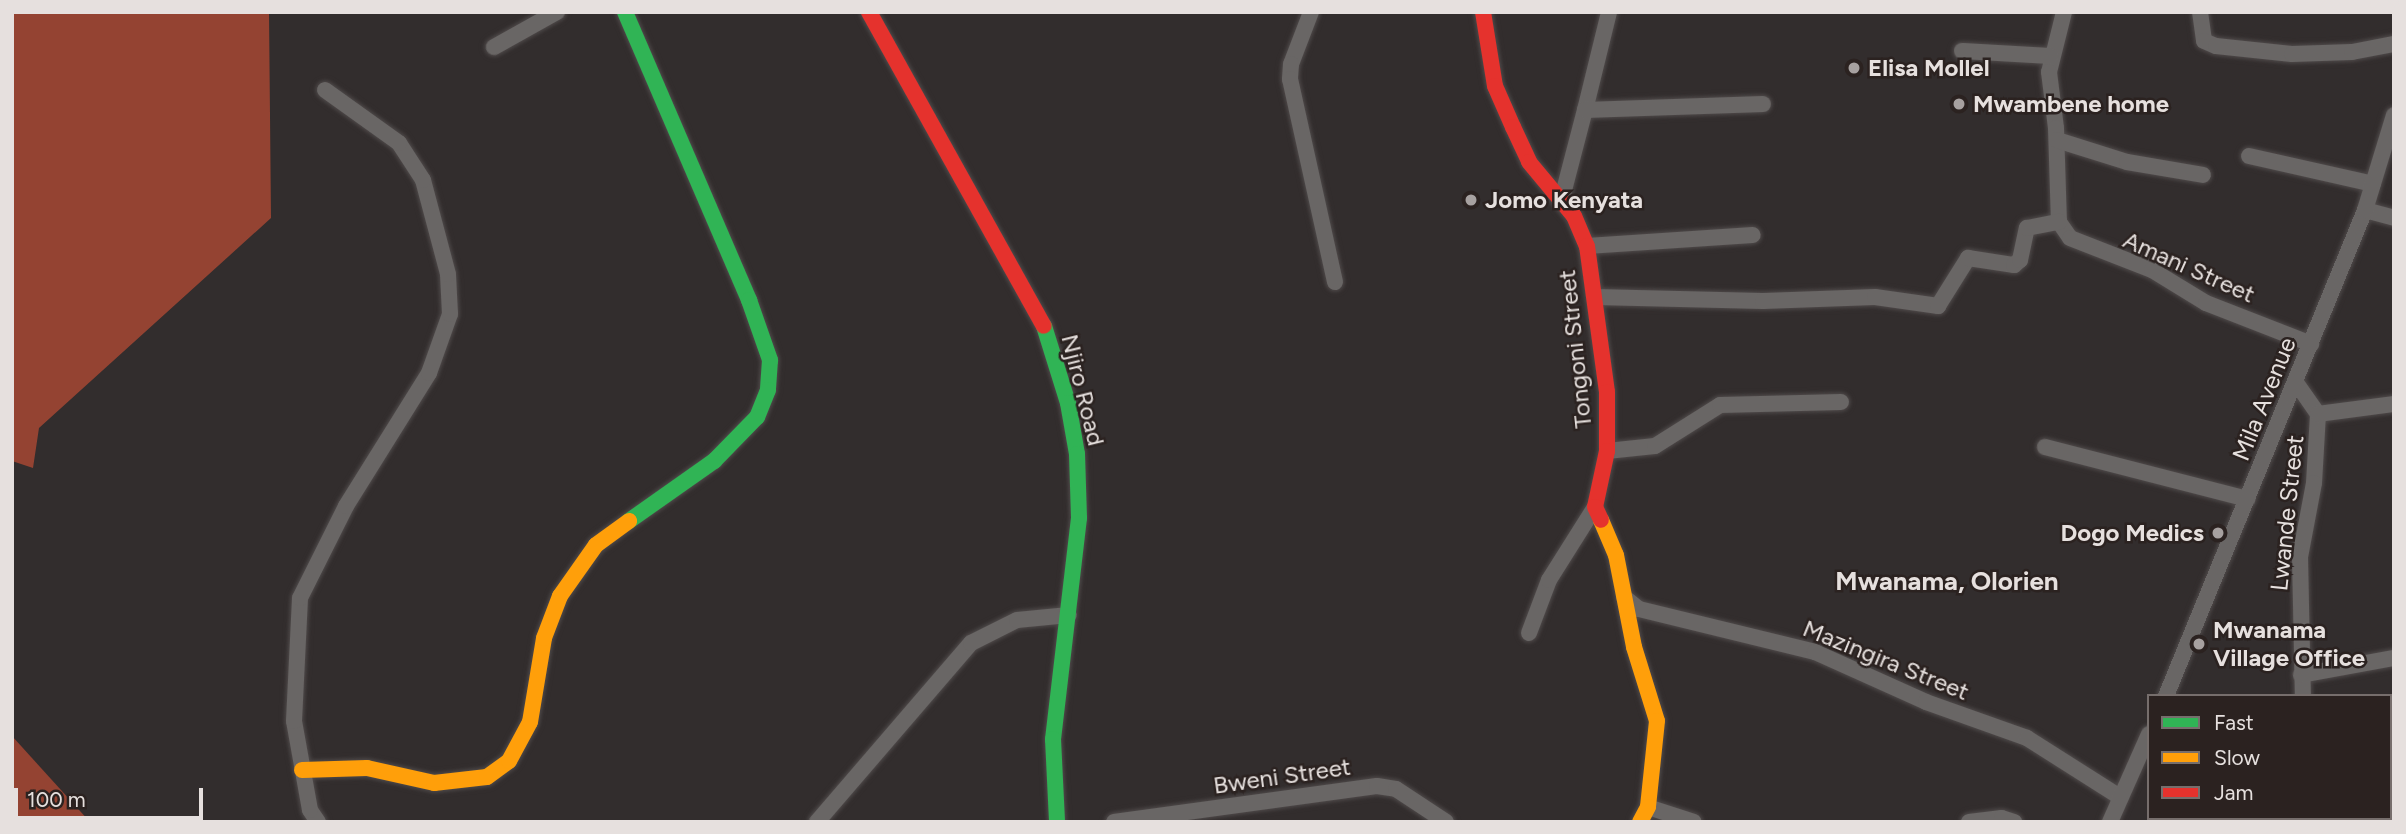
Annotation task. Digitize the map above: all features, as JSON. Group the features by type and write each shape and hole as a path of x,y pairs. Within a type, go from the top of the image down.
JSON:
{"street":[{"path":"494,47 558,12"},
{"path":"302,770 367,768 434,783 487,777 509,761 530,722 544,638 560,596 577,570 596,545 714,461 757,417 768,390 769,360 749,300 625,12"},
{"name":"Njiro Road","path":"869,12 1042,320 1068,403 1077,454 1079,518 1053,739 1058,822"},
{"path":"1311,12 1291,64 1290,79 1335,282"},
{"name":"Tongoni Street","path":"1483,12 1492,73 1504,106 1530,162 1562,198 1587,246 1607,391 1607,451 1595,507"},
{"path":"1562,198 1609,12"},
{"path":"1595,297 1698,301 1875,297 1938,306 1968,258 2014,265 2020,260 2027,228 2059,222 2057,140 2049,92 2051,56 2064,12"},
{"path":"2200,12 2204,41 2216,46 2292,54 2352,52 2394,44"},
{"path":"1962,51 2051,56"},
{"path":"318,822 310,810 294,722 300,598 346,506 429,373 450,314 448,274 422,180 399,143 325,90"},
{"path":"1586,110 1763,104"},
{"name":"Mila Avenue","path":"2167,694 2297,384 2365,210 2394,115"},
{"path":"2057,140 2127,162 2203,175"},
{"path":"2249,156 2374,184"},
{"path":"2365,210 2394,218"},
{"name":"Amani Street","path":"2059,222 2082,246 2141,265 2199,299 2311,344"},
{"path":"1587,246 1753,235"},
{"name":"Lwande Street","path":"2297,384 2318,414 2314,483 2300,557 2303,694"},
{"path":"1607,451 1656,446 1720,405 1841,402"},
{"path":"2318,414 2394,404"},
{"path":"2045,447 2247,499"},
{"path":"1595,507 1616,555 1623,597 1657,721 1644,814 1694,822"},
{"path":"1529,633 1549,580 1595,507"},
{"name":"Mazingira Street","path":"1623,597 1639,609 1815,652 1926,702 2027,738 2120,797"},
{"path":"817,822 971,643 1017,620 1069,615"},
{"path":"2301,675 2394,658"},
{"path":"2110,822 2120,797 2144,758"},
{"name":"Bweni Street","path":"1114,822 1377,786 1396,789 1446,822"},
{"path":"1969,822 2002,818 2014,822"}],"shaded area":[{"path":"12,12 269,12 271,218 39,428 33,468 12,461"},
{"path":"12,736 90,822 12,822"}],"traffic: fast":[{"path":"625,12 749,300 770,360 768,390 757,417 714,461 629,521"},
{"path":"1044,326 1068,403 1077,454 1079,518 1053,739 1057,822"}],"traffic: slow":[{"path":"1601,520 1616,555 1634,647 1657,721 1648,807 1640,822"},
{"path":"302,770 367,768 434,783 487,777 509,761 530,722 544,638 560,596 596,545 629,521"}],"traffic: jam":[{"path":"869,12 1044,326"},
{"path":"1483,12 1495,86 1513,127 1529,162 1574,216 1587,246 1607,392 1607,451 1595,507 1601,520"}],"place":[{"name":"Elisa Mollel","path":"1854,68"},
{"name":"Mwambene home","path":"1959,104"},
{"name":"Jomo Kenyata","path":"1471,200"},
{"name":"Dogo Medics","path":"2218,533"},
{"name":"Mwanama Village Office","path":"2199,644"}],"district":[{"name":"Mwanama, Olorien","path":"1947,582"}]}
